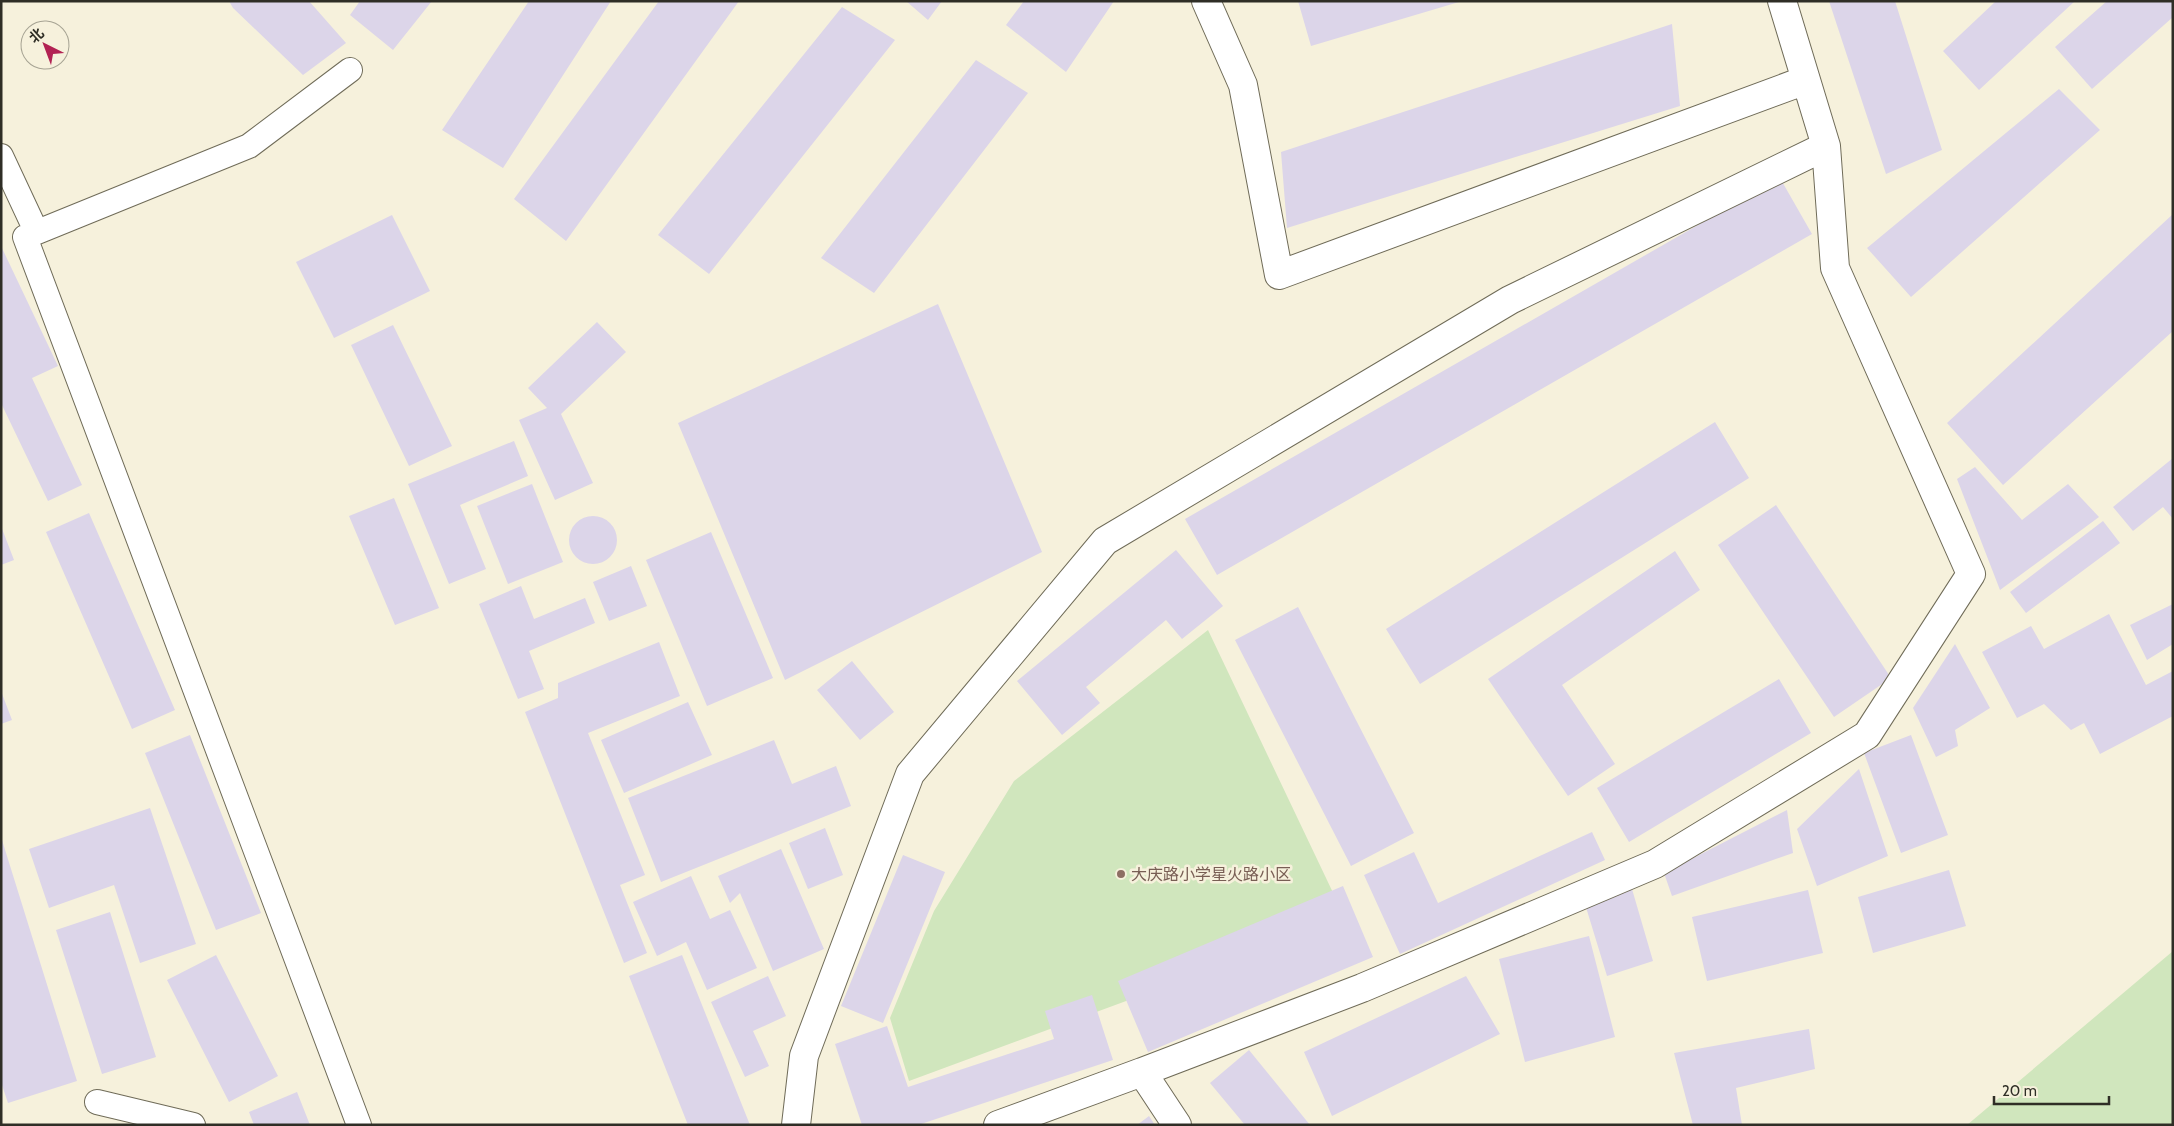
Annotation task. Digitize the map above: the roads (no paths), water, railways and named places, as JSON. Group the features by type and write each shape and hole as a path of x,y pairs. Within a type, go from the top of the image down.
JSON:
{"street":[{"path":"1206,1 1243,86 1279,275 1806,80"},
{"path":"998,1125 1362,988 1655,864 1867,735 1971,574 1835,268 1826,146 1782,1"},
{"path":"796,1125 804,1056 910,774 1105,541 1510,300 1826,146"},
{"path":"1142,1072 1177,1125"}],"lane":[{"path":"350,70 249,146 25,236 358,1125"},
{"path":"1,156 36,231"},
{"path":"97,1102 193,1125"}],"place":[{"name":"大庆路小学星火路小区","path":"1121,874"}]}
